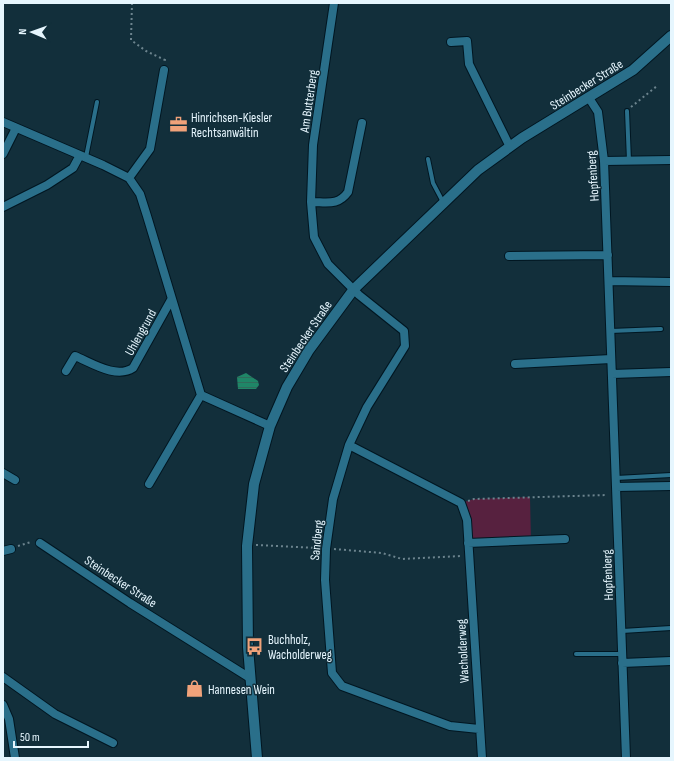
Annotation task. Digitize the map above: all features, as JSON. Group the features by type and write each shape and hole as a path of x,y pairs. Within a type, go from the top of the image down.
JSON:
{"street":[{"name":"Am Butterberg","path":"334,3 313,145 311,202 314,237 328,264 354,289"},
{"name":"Steinbecker Straße","path":"257,758 250,678 247,546 254,484 270,426 288,387 309,350 354,289 478,170 510,147 633,70 671,36"},
{"path":"452,42 467,41 469,64 510,147"},
{"path":"3,122 83,156 129,178 150,149 164,70"},
{"name":"Hopfenberg","path":"589,98 598,112 604,161 626,758"},
{"path":"311,202 335,202 343,199 348,192 362,122"},
{"path":"3,154 16,128"},
{"path":"3,207 54,181 73,168 83,156"},
{"path":"604,161 671,160"},
{"name":"Uhlengrund","path":"129,178 140,194 148,216 201,395"},
{"path":"510,256 608,255"},
{"path":"609,281 671,282"},
{"name":"Sandberg","path":"354,289 404,331 406,346 367,407 349,445 333,499 326,549 325,580 332,672 342,686 450,726 479,729"},
{"name":"Uhlengrund","path":"66,371 75,356 113,372 122,373 133,368 172,300"},
{"path":"515,364 612,359"},
{"path":"612,374 671,372"},
{"path":"149,484 201,395 270,426"},
{"path":"349,445 461,503"},
{"path":"3,473 15,480"},
{"path":"616,491 671,486"},
{"name":"Wacholderweg","path":"461,503 467,520 482,758"},
{"path":"468,543 565,539"},
{"name":"Steinbecker Straße","path":"40,543 130,603 250,678"},
{"path":"622,663 671,661"},
{"path":"3,677 55,714 113,743"},
{"path":"3,705 9,719 14,758"}],"lane":[{"path":"83,156 97,102"},
{"path":"627,111 629,161"},
{"path":"428,159 434,183 443,202"},
{"path":"610,331 661,329"},
{"path":"616,478 671,475"},
{"path":"621,631 671,628"},
{"path":"576,654 622,654"}],"path":[{"path":"132,3 131,40 146,51 164,60 164,70"},
{"path":"627,111 656,86"},
{"path":"461,503 474,499 616,491"},
{"path":"7,550 35,540 40,543"},
{"path":"247,546 382,553 402,560 469,556"}],"shaded area":[{"path":"246,373 258,381 259,385 256,389 238,389 237,377"},
{"path":"530,497 531,540 468,543 461,503 474,499"}],"place":[{"name":"Hinrichsen-Kiesler Rechtsanwältin","path":"178,124"},
{"name":"Buchholz, Wacholderweg","path":"255,646"},
{"name":"Hannesen Wein","path":"195,689"}]}
